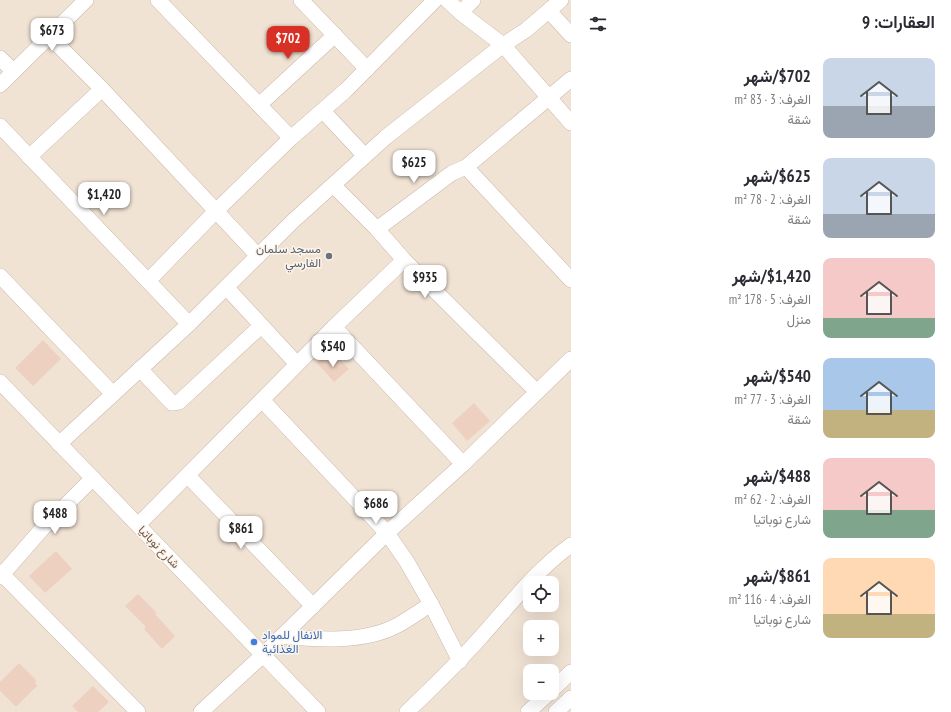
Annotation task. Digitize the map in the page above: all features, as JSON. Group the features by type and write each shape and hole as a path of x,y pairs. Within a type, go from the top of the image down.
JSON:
{"street":[{"path":"158,0 291,138"},
{"path":"301,0 366,69"},
{"path":"148,281 216,211 291,138 366,69 435,0"},
{"path":"447,0 460,13 503,45 571,123"},
{"path":"460,13 473,0"},
{"path":"59,444 227,288 294,220 386,137 503,45 526,30 560,0"},
{"path":"0,85 83,1"},
{"path":"549,11 571,35"},
{"path":"259,105 335,35"},
{"path":"49,36 102,89 258,256"},
{"path":"0,58 14,71"},
{"path":"377,229 452,173 466,167 571,79"},
{"path":"29,157 102,89"},
{"path":"323,110 365,156"},
{"path":"0,126 189,324"},
{"path":"466,167 571,280"},
{"path":"333,185 377,229 404,260 537,392"},
{"path":"138,525 334,327 404,260"},
{"path":"0,276 112,394"},
{"path":"227,288 297,364"},
{"path":"140,369 172,403 179,402 261,326"},
{"path":"334,327 463,464"},
{"path":"201,712 263,655 387,533 463,464 571,359"},
{"name":"شارع نوباتيا","path":"0,382 318,712"},
{"path":"262,400 387,533 407,562 431,604 460,661"},
{"path":"188,476 313,606"},
{"path":"92,478 1,574 138,712"},
{"path":"407,712 460,661 557,554 571,545"},
{"path":"282,636 320,640 351,638 379,633 397,626 431,604"},
{"path":"559,683 571,672"},
{"path":"556,712 571,698"},
{"path":"528,712 541,700"}],"shaded area":[{"path":"0,0 571,0 571,712 0,712"}],"building":[{"path":"43,340 61,359 33,386 15,368"},
{"path":"325,355 332,362 338,357 349,369 334,382 317,363"},
{"path":"474,403 490,421 467,441 452,423"},
{"path":"56,551 72,569 45,593 29,576"},
{"path":"138,594 157,613 155,614 175,636 162,649 144,629 146,627 125,606"},
{"path":"19,663 36,680 35,684 38,685 16,707 0,691 0,682"},
{"path":"93,686 109,702 98,712 78,712 72,706"}],"place":[{"name":"مسجد سلمان الفارسي","path":"329,256"},
{"name":"الانفال للمواد الغذائية","path":"254,642"}]}
